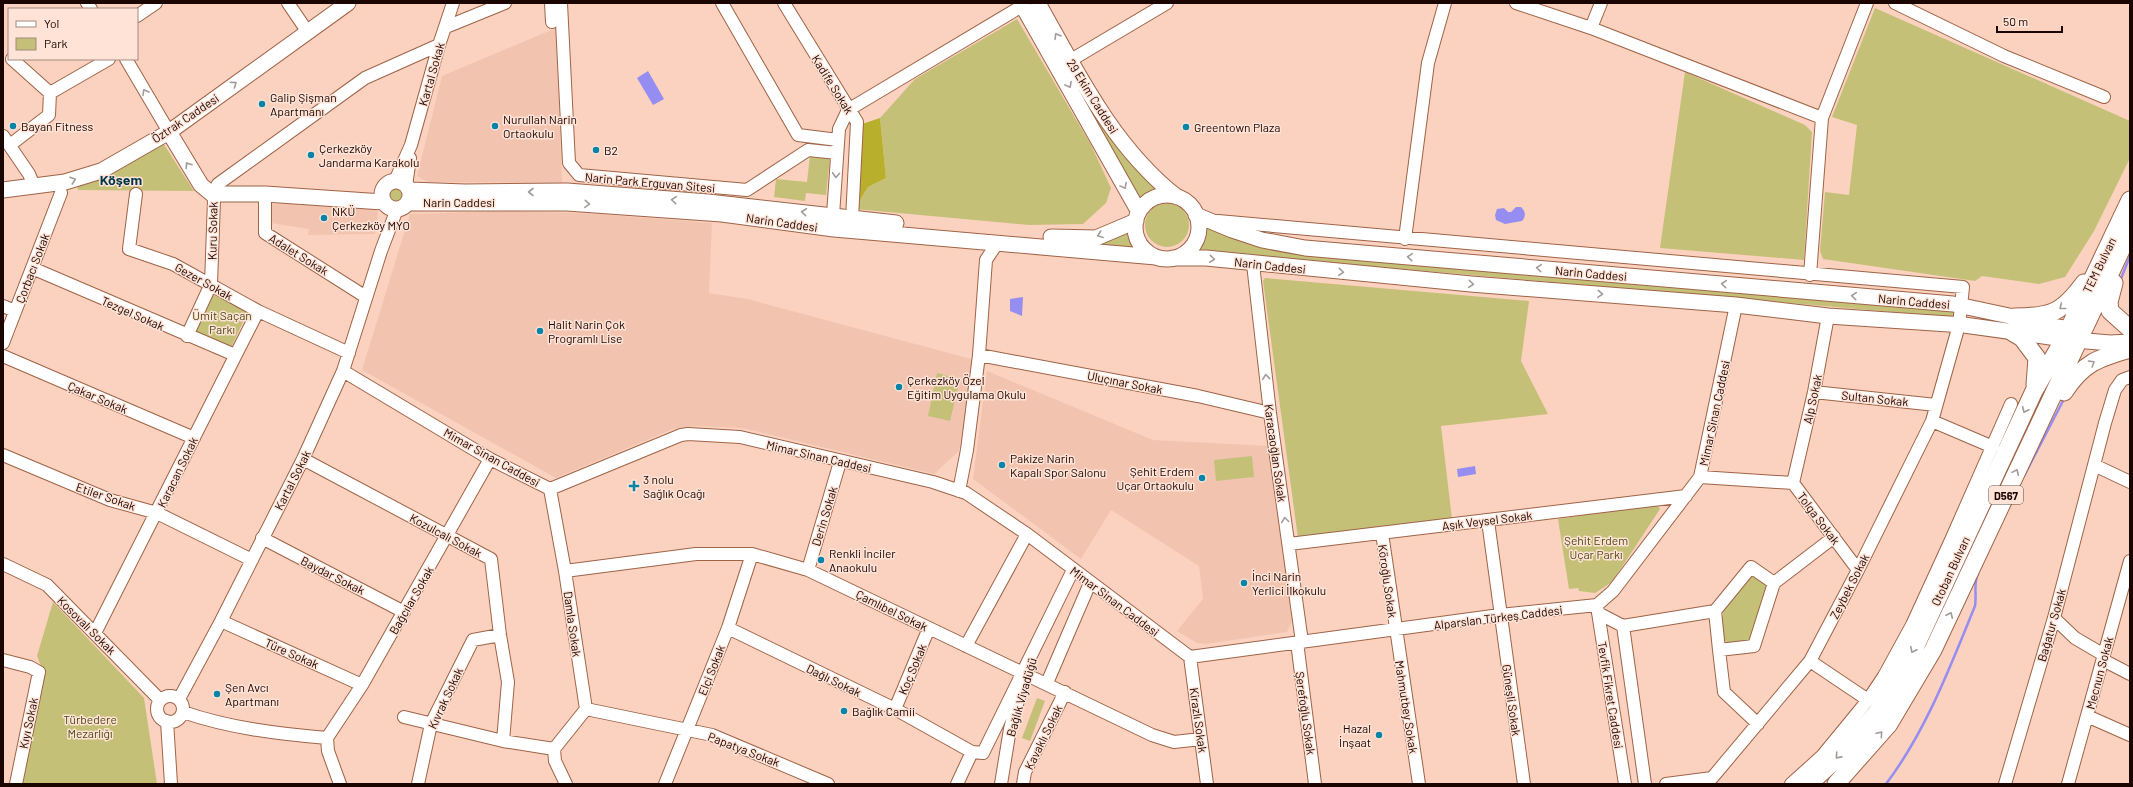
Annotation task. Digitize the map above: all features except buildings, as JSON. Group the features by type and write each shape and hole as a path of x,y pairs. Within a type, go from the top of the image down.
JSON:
{"highway":[{"name":"TEM Bulvarı","path":"2074,335 2104,255 2130,200"},
{"name":"TEM Bulvarı","path":"2074,335 2128,236"},
{"path":"2128,236 2109,302 2110,311 2130,329"},
{"path":"2034,391 2037,358 2013,325 2051,314 2077,293 2104,255"},
{"name":"Otoban Bulvarı","path":"1809,784 1833,762 1877,712 1912,654 2034,391 2074,335"},
{"name":"Otoban Bulvarı","path":"1836,784 1889,724 1933,650 2026,449 2074,335"},
{"path":"2026,449 2076,374 2101,357 2130,350"}],"main road":[{"name":"Öztrak Caddesi","path":"3,190 65,182 101,171 169,132 307,31 348,3"},
{"name":"29 Ekim Caddesi","path":"1038,3 1109,125 1150,172 1177,197"},
{"name":"29 Ekim Caddesi","path":"1022,4 1137,217"},
{"path":"169,132 201,185 212,194 265,194 344,198 396,196"},
{"name":"Narin Caddesi","path":"396,196 559,188 833,215 852,219 1069,238 1096,238 1137,217"},
{"name":"Narin Caddesi","path":"396,196 567,203 722,214 834,229 976,240 1156,257"},
{"path":"1160,196 1177,197 1185,201 1203,218 1195,242 1182,255 1173,258 1156,257 1142,247 1136,230 1137,217 1148,202 1160,196"},
{"name":"Narin Caddesi","path":"1203,218 1262,240 1305,248 1962,306 1990,312 2013,325"},
{"name":"Narin Caddesi","path":"1173,258 1206,258 1254,264 1471,284 1736,305 1828,316 1961,325 2013,325"},
{"path":"2013,325 2074,335 2110,343 2130,342"},
{"path":"2074,335 2130,337"}],"street":[{"path":"138,15 156,3"},
{"path":"288,3 307,31"},
{"path":"443,3 451,9"},
{"path":"446,26 505,3"},
{"path":"551,3 552,22"},
{"name":"Narin Park Erguvan Sitesi","path":"561,3 569,162 578,175 746,190 808,150 837,153"},
{"path":"722,3 798,134 836,140"},
{"name":"Kadife Sokak","path":"784,3 848,110 857,122 852,219"},
{"path":"1070,60 1167,3"},
{"path":"1405,239 1428,64 1445,3"},
{"path":"1516,3 1591,28 1822,118"},
{"path":"1591,28 1601,3"},
{"path":"1203,218 1405,239 1810,275 1822,118 1867,3"},
{"path":"1895,3 2004,56 2104,97"},
{"path":"833,215 837,153 836,140 839,129 848,110 1022,4"},
{"name":"Kartal Sokak","path":"179,699 221,621 303,459 343,371 381,251 439,45 451,9"},
{"path":"212,194 218,184 365,78 439,45"},
{"path":"13,60 50,93"},
{"path":"50,93 107,60"},
{"path":"127,60 169,132"},
{"path":"34,186 30,174 6,141 49,115 50,93"},
{"name":"Çorbacı Sokak","path":"3,343 62,193"},
{"name":"Gezer Sokak","path":"136,194 129,249 173,264 258,311 349,353"},
{"name":"Kuru Sokak","path":"187,336 211,284 214,200 212,194"},
{"name":"Adalet Sokak","path":"265,194 265,233 366,297"},
{"path":"976,240 986,260"},
{"path":"959,491 967,450 979,355 986,260 998,242"},
{"name":"Karacaoğlan Sokak","path":"1254,264 1270,414 1289,544 1299,642"},
{"name":"Tezgel Sokak","path":"32,268 187,336 235,355"},
{"name":"Zeybek Sokak","path":"1666,784 1713,781 1810,661 1858,570 1932,421 1961,325 1963,287 1810,275"},
{"name":"Mimar Sinan Caddesi","path":"1598,609 1614,591 1700,478 1736,305"},
{"path":"3,306 15,311"},
{"name":"Karacan Sokak","path":"95,632 157,513 258,311"},
{"name":"Alp Sokak","path":"1793,482 1814,392 1828,316"},
{"name":"Uluçınar Sokak","path":"979,355 1198,396 1270,414"},
{"name":"Çakar Sokak","path":"3,356 194,438"},
{"name":"Mimar Sinan Caddesi","path":"343,371 490,459 550,489 681,435 740,437 840,462 933,482 972,497 1027,534 1190,657"},
{"name":"Bağatur Sokak","path":"2005,784 2054,618 2094,465 2116,390 2122,380 2130,378"},
{"name":"Sultan Sokak","path":"1814,392 1936,405"},
{"path":"1791,784 1822,756 1868,700 1884,676 1912,625 2011,404"},
{"path":"1932,421 1993,447"},
{"name":"Etiler Sokak","path":"3,456 110,500 157,513 252,560"},
{"name":"Kozulcalı Sokak","path":"303,459 491,559 500,635 508,682 503,741"},
{"name":"Bağcılar Sokak","path":"327,738 362,685 490,459"},
{"name":"Derin Sokak","path":"808,570 840,462"},
{"path":"2094,465 2130,482"},
{"name":"Tolga Sokak","path":"1700,478 1793,482 1858,570"},
{"name":"Damla Sokak","path":"550,489 565,571 586,709"},
{"name":"Aşık Veysel Sokak","path":"1289,544 1686,496"},
{"name":"Güneşli Sokak","path":"1488,521 1524,784"},
{"name":"Köroğlu Sokak","path":"1382,532 1395,630"},
{"path":"966,646 1027,534"},
{"path":"1719,650 1754,646 1774,583 1834,537"},
{"name":"Baydar Sokak","path":"262,538 404,612"},
{"name":"Çamlıbel Sokak","path":"565,571 696,554 752,554 808,570 1047,683 1152,735 1174,742 1201,739"},
{"name":"Elçi Sokak","path":"665,784 728,628 752,554"},
{"name":"Mecnun Sokak","path":"2068,784 2130,561"},
{"name":"Kosovalı Sokak","path":"3,564 47,585 95,632 160,700"},
{"path":"1598,609 1623,626 1715,611 1751,567 1774,583"},
{"name":"Bağlık Viyadüğü","path":"1004,782 1018,725 1026,673 1034,650 1073,570"},
{"path":"1047,683 1090,583"},
{"name":"Alparslan Türkeş Caddesi","path":"1190,657 1500,615 1598,609"},
{"name":"Tevfik Fikret Caddesi","path":"1598,609 1625,784"},
{"path":"1715,611 1724,692 1758,724"},
{"path":"2054,618 2075,638 2103,658 2130,674"},
{"name":"Türe Sokak","path":"221,621 362,685"},
{"path":"1623,626 1645,784"},
{"name":"Dağlı Sokak","path":"728,628 895,709 978,752"},
{"name":"Koç Sokak","path":"895,709 929,628"},
{"name":"Mahmutbey Sokak","path":"1395,630 1419,784"},
{"name":"Kıvrak Sokak","path":"418,784 431,724 473,640 500,635"},
{"name":"Şerefoğlu Sokak","path":"1299,642 1315,784"},
{"name":"Kirazlı Sokak","path":"1190,657 1207,784"},
{"name":"Kıyı Sokak","path":"3,660 30,667 39,672 16,784"},
{"path":"1810,661 1868,700"},
{"path":"957,784 1026,673"},
{"name":"Kavaklı Sokak","path":"1023,784 1025,772 1065,692"},
{"path":"168,695 176,696 179,699 184,708 183,712 176,721 167,721 162,719 158,713 157,705 160,700 168,695"},
{"path":"566,784 555,761 554,750 586,709"},
{"name":"Papatya Sokak","path":"586,709 712,735 813,781 828,784"},
{"path":"183,712 223,723 300,736 327,738 328,751 340,784"},
{"path":"2087,716 2130,735"},
{"path":"404,717 503,741 554,750"},
{"path":"167,721 171,784"}],"shaded area":[{"name":"Nurullah Narin Ortaokulu","path":"556,28 562,183 427,182 417,176 442,76"},
{"path":"648,71 664,99 653,105 637,78"},
{"path":"880,118 886,178 868,187 856,207 859,125"},
{"name":"NKÜ Çerkezköy MYO","path":"271,204 372,204 378,212 375,234 308,235 309,229 270,223"},
{"path":"1516,207 1521,207 1525,212 1525,216 1522,221 1505,224 1496,220 1495,215 1497,209 1504,208 1508,212 1511,212"},
{"name":"Halit Narin Çok Programlı Lise","path":"510,211 598,214 712,223 709,293 747,299 975,360 959,451 934,474 742,428 696,426 673,429 556,478 362,370 410,214"},
{"path":"1023,297 1022,316 1010,311 1010,299"},
{"path":"987,371 1153,440 1269,446 1292,621 1287,632 1206,644 1197,643 1177,631 1203,599 1199,566 1111,510 1081,559 973,479"},
{"path":"1475,466 1476,474 1458,477 1457,469"}],"green space":[{"path":"1023,3 1035,3 1166,193 1151,197 1139,207"},
{"path":"1875,8 2130,121 2130,158 2094,231 2065,277 2039,284 1982,276 1975,281 1823,259 1820,251 1825,192 1849,195 1857,125 1832,117"},
{"path":"1017,19 1091,145 1111,188 1106,203 1083,224 1029,225 855,209 868,187 886,178 880,118 915,79"},
{"path":"1685,72 1805,125 1812,132 1804,260 1660,248"},
{"path":"163,143 194,191 78,190 77,185 124,167"},
{"path":"810,155 830,157 826,195 806,193 805,201 774,197 776,179 807,182"},
{"path":"395,188 402,193 403,196 398,203 395,204 388,199 387,196 392,189"},
{"path":"1167,203 1179,207 1185,213 1189,225 1185,237 1179,243 1167,247 1155,243 1149,237 1145,225 1149,213 1155,207"},
{"path":"1204,225 1243,242 1281,252 1940,310 1953,312 1954,315 1950,317 1197,251 1196,248"},
{"path":"1129,229 1136,247 1103,247 1040,241"},
{"path":"1265,278 1529,301 1521,361 1548,414 1441,426 1452,519 1298,538 1263,281"},
{"name":"Ümit Saçan Parkı","path":"213,295 248,311 231,348 196,332"},
{"path":"937,373 960,379 950,421 928,416"},
{"path":"1252,456 1254,477 1216,481 1214,460"},
{"name":"Şehit Erdem Uçar Parkı","path":"1657,504 1660,509 1612,582 1595,593 1579,591 1578,588 1569,589 1558,519"},
{"path":"1752,573 1768,587 1748,643 1732,645 1724,640 1722,619 1724,608"},
{"name":"Türbedere Mezarlığı","path":"53,602 144,698 157,784 20,784 43,671 37,656"},
{"path":"1037,698 1045,701 1030,741 1022,738"}],"waterway":[{"path":"2120,281 2130,256"},
{"path":"2024,476 2064,399"},
{"path":"1886,784 1913,742 1936,698 1975,606 1976,581 1978,573"}],"place":[{"name":"Galip Şişman Apartmanı","path":"262,104"},
{"name":"Bayan Fitness","path":"13,126"},
{"name":"Nurullah Narin Ortaokulu","path":"495,126"},
{"name":"Greentown Plaza","path":"1186,127"},
{"name":"B2","path":"596,150"},
{"name":"Çerkezköy Jandarma Karakolu","path":"311,155"},
{"name":"NKÜ Çerkezköy MYO","path":"324,218"},
{"name":"Halit Narin Çok Programlı Lise","path":"540,331"},
{"name":"Çerkezköy Özel Eğitim Uygulama Okulu","path":"899,387"},
{"name":"Pakize Narin Kapalı Spor Salonu","path":"1002,465"},
{"name":"Şehit Erdem Uçar Ortaokulu","path":"1202,478"},
{"name":"3 nolu Sağlık Ocağı","path":"634,486"},
{"name":"Renkli İnciler Anaokulu","path":"821,560"},
{"name":"İnci Narin Yerlici İlkokulu","path":"1244,583"},
{"name":"Şen Avcı Apartmanı","path":"217,694"},
{"name":"Bağlık Camii","path":"844,711"},
{"name":"Hazal İnşaat","path":"1379,735"}],"district":[{"name":"Köşem","path":"121,179"}]}
